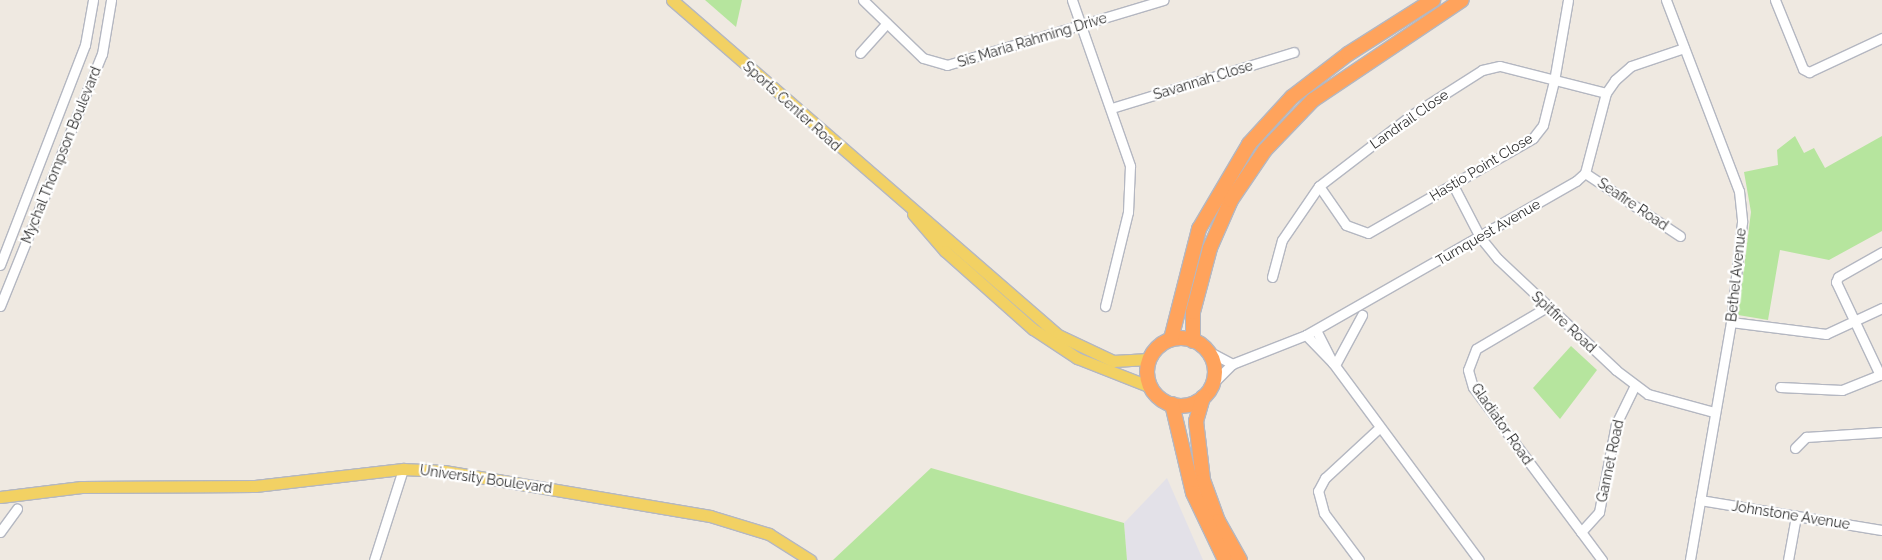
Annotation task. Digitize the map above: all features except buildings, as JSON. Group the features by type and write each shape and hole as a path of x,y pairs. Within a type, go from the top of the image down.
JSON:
{"highway":[{"path":"1203,397 1187,405 1172,404 1151,387 1149,359 1172,339 1199,229 1248,144 1292,97 1348,54 1433,0"},
{"path":"1193,340 1193,312 1210,248 1231,200 1265,150 1314,100 1462,0"},
{"path":"1172,339 1193,340 1206,350 1214,366 1212,384 1203,397 1196,421 1203,480 1218,521 1240,560"},
{"path":"1172,404 1193,493 1225,560"}],"main road":[{"name":"Sports Center Road","path":"672,0 912,213 1058,335 1113,361 1149,359"},
{"name":"Sports Center Road","path":"912,213 921,228 1033,329 1078,358 1151,387"},
{"name":"University Boulevard","path":"0,497 81,487 282,484 403,469 484,476 710,516 768,534 810,560"}],"street":[{"name":"Mychal Thompson Boulevard","path":"0,265 85,45 93,0"},
{"name":"Mychal Thompson Boulevard","path":"0,306 102,54 111,0"},
{"name":"Sis Maria Rahming Drive","path":"863,0 923,58 947,65 1163,0"},
{"path":"1072,0 1112,108 1130,166 1130,196 1105,306"},
{"name":"Hastio Point Close","path":"1319,186 1341,220 1362,234 1453,185 1537,134 1554,81 1568,0"},
{"name":"Bethel Avenue","path":"1666,0 1739,191 1742,222 1731,322 1690,560"},
{"path":"1775,0 1803,69 1809,72 1882,38"},
{"path":"860,53 887,23"},
{"path":"1585,173 1606,93 1631,66 1684,48"},
{"name":"Savannah Close","path":"1112,108 1294,52"},
{"name":"Landrail Close","path":"1272,277 1287,232 1319,186 1413,114 1482,70 1500,66 1606,93"},
{"name":"Seafire Road","path":"1585,173 1680,236"},
{"name":"Turnquest Avenue","path":"1232,364 1316,330 1480,237 1585,173"},
{"name":"Spitfire Road","path":"1453,185 1480,237 1547,308 1635,386 1664,400 1714,412"},
{"path":"1780,387 1842,390 1881,375 1853,323 1836,279 1882,252"},
{"name":"Gladiator Road","path":"1547,308 1476,350 1468,370 1473,387 1602,560"},
{"path":"1731,322 1826,334 1882,308"},
{"path":"1334,364 1362,315"},
{"path":"1316,330 1334,364 1479,560"},
{"path":"1306,335 1334,364"},
{"path":"1206,350 1232,364 1212,384"},
{"name":"Gannet Road","path":"1581,532 1599,512 1616,424 1635,386"},
{"path":"1359,560 1324,513 1318,491 1325,478 1380,428"},
{"path":"1795,448 1806,437 1882,432"},
{"path":"374,560 403,469"},
{"name":"Johnstone Avenue","path":"1700,500 1882,530"},
{"path":"0,532 18,509"},
{"path":"1788,560 1796,516"}],"shaded area":[{"path":"1167,478 1203,560 1127,560 1124,523"}],"green space":[{"path":"705,0 742,0 736,27"},
{"path":"1795,136 1804,153 1814,148 1825,168 1882,136 1882,231 1829,260 1780,250 1768,320 1738,315 1751,212 1744,172 1778,165 1777,150"},
{"path":"1571,346 1597,370 1560,419 1533,388"},
{"path":"931,468 1124,523 1127,560 833,560"}]}
